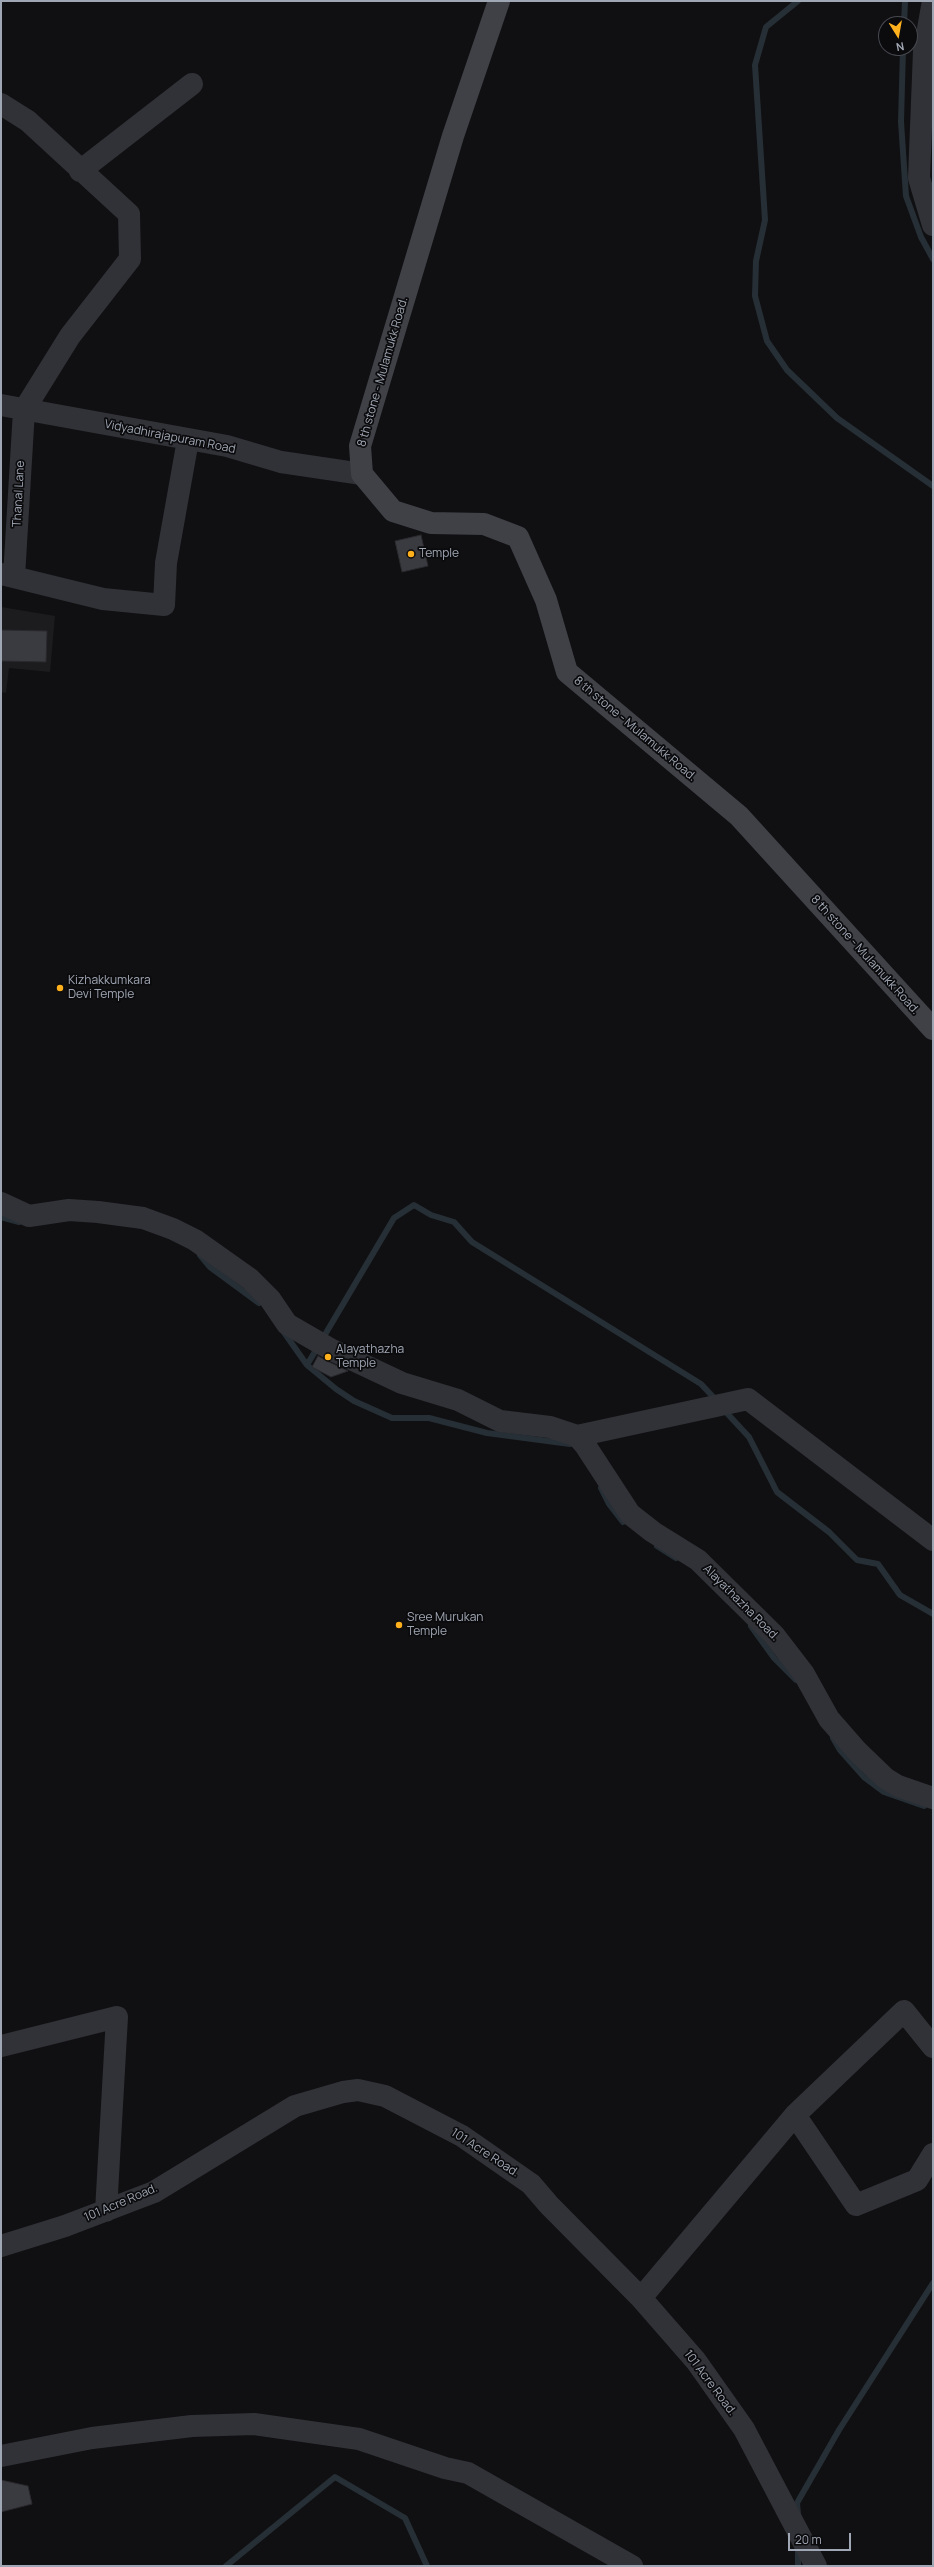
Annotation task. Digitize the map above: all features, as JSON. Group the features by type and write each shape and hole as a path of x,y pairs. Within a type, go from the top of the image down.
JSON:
{"main road":[{"name":"8 th stone - Mulamukk Road.","path":"499,1 453,136 360,446 362,474 393,511 431,523 484,524 518,537 546,600 567,672 739,816 933,1029"}],"street":[{"path":"933,1 924,51 919,178 933,225"},
{"path":"80,171 192,84"},
{"path":"1,104 28,121 80,171 129,214 130,259 70,336 24,410"},
{"name":"Vidyadhirajapuram Road","path":"1,405 227,446 281,462 362,474"},
{"name":"Thanal Lane","path":"7,576 24,410"},
{"path":"7,576 103,599 164,605 166,563 188,440"},
{"path":"1,1203 28,1216 68,1210 98,1212 143,1218 172,1229 195,1240 250,1280 270,1299 287,1324 321,1343 402,1383 458,1400 500,1421 550,1427 577,1436 748,1399 933,1540"},
{"name":"Alayathazha Road.","path":"577,1436 585,1445 630,1514 653,1532 698,1560 774,1635 804,1674 830,1719 857,1751 885,1778 898,1786 933,1798"},
{"path":"641,2298 795,2114 904,2011 933,2047"},
{"path":"1,2046 117,2017 106,2211"},
{"name":"101 Acre Road.","path":"1,2246 106,2211 154,2192 295,2106 343,2092 370,2092 385,2096 462,2136 531,2184 549,2205 641,2298 719,2392 744,2429 816,2566"},
{"path":"795,2114 856,2205 917,2180 933,2154"},
{"path":"1,2456 92,2438 192,2426 254,2424 359,2439 445,2468 468,2473 632,2566"}],"shaded area":[{"path":"1,607 55,616 50,672 9,668 6,693 1,692"}],"building":[{"name":"Temple","path":"421,535 428,566 402,572 395,541"},
{"path":"1,630 47,631 46,662 1,661"},
{"path":"318,1356 348,1371 331,1377 312,1367"},
{"path":"1,2480 28,2486 32,2504 1,2512"}],"waterway":[{"path":"798,1 766,27 755,65 765,220 756,261 755,296 767,341 787,370 837,418 933,486"},
{"path":"904,16 905,1"},
{"path":"903,56 901,122 906,196 921,237 933,259"},
{"path":"307,1365 394,1218 414,1205 431,1215 454,1222 472,1242 701,1384 717,1401"},
{"path":"1,1217 19,1222"},
{"path":"200,1255 210,1267 259,1303"},
{"path":"283,1331 307,1365 336,1389 354,1401 392,1418 429,1418 487,1433 570,1444"},
{"path":"724,1410 749,1437 777,1492 829,1532 857,1560 878,1564 900,1595 933,1614"},
{"path":"601,1488 609,1504 623,1522"},
{"path":"657,1546 676,1558"},
{"path":"751,1626 774,1658 796,1680"},
{"path":"833,1738 840,1750 864,1777 884,1792 924,1806"},
{"path":"798,2514 797,2503 839,2430 933,2283"},
{"path":"226,2566 335,2477 405,2518 427,2566"},
{"path":"798,2548 798,2566"}],"place":[{"name":"Temple","path":"411,554"},
{"name":"Kizhakkumkara Devi Temple","path":"60,988"},
{"name":"Alayathazha Temple","path":"328,1357"},
{"name":"Sree Murukan Temple","path":"399,1625"}]}
